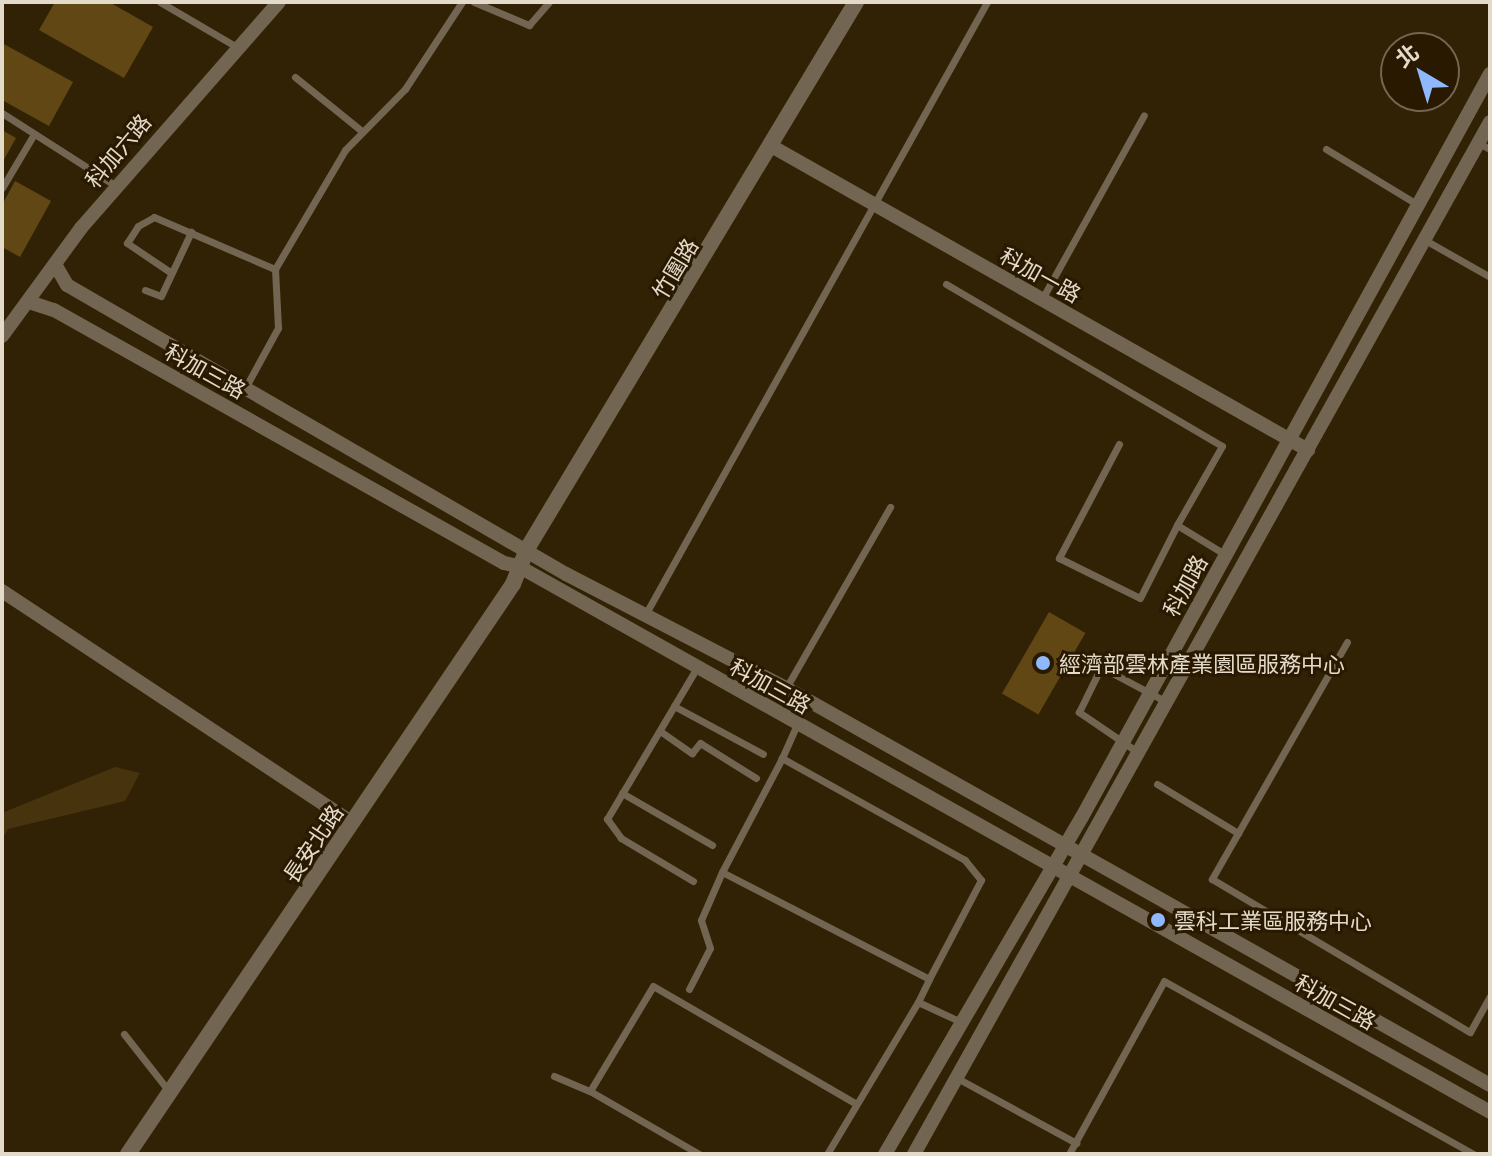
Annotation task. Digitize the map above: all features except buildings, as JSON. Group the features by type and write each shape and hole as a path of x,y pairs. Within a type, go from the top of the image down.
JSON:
{"street":[{"name":"科加六路","path":"2,336 116,186 279,2"},
{"name":"竹圍路","path":"524,556 773,147 856,2"},
{"name":"科加路","path":"885,1154 959,1021 1066,844 1490,74"},
{"name":"科加路","path":"914,1154 1425,240 1484,146 1490,122"},
{"name":"科加一路","path":"773,147 1308,450"},
{"name":"科加三路","path":"56,266 67,285 524,556 696,669 1490,1112"},
{"name":"科加三路","path":"29,302 54,310 504,563 524,556 786,688 1490,1085"},
{"name":"長安北路","path":"128,1154 513,584 524,556"},
{"path":"2,591 352,823"}],"lane":[{"path":"160,2 237,47"},
{"path":"244,390 278,328 275,269 345,150 405,89 462,2"},
{"path":"474,2 529,25 549,2"},
{"path":"645,615 987,2"},
{"path":"295,77 363,132"},
{"path":"2,113 116,186"},
{"path":"1042,299 1144,115"},
{"path":"2,188 34,134"},
{"path":"1326,149 1418,205"},
{"path":"170,272 127,243 138,226 154,217 275,269"},
{"path":"145,290 161,296 191,232"},
{"path":"1425,240 1490,277"},
{"path":"946,284 1222,446 1140,598 1059,558 1119,444"},
{"path":"786,688 890,507"},
{"path":"1177,525 1226,555"},
{"path":"1347,642 1212,879 1470,1032 1490,996"},
{"path":"1139,753 1079,712 1101,667 1167,702"},
{"path":"693,881 621,838 607,819 696,669"},
{"path":"674,706 763,754"},
{"path":"689,989 710,948 701,920 797,725"},
{"path":"660,731 692,753 700,743 756,778"},
{"path":"782,758 965,860 981,880 918,1002 827,1154"},
{"path":"1157,784 1238,833"},
{"path":"622,793 712,845"},
{"path":"722,872 929,979"},
{"path":"1069,1154 1164,981 1473,1154"},
{"path":"590,1091 653,986 855,1103"},
{"path":"918,1002 959,1021"},
{"path":"124,1034 170,1092"},
{"path":"554,1076 590,1091 699,1154"},
{"path":"957,1078 1076,1143"}],"shaded area":[{"path":"115,767 140,773 125,801 8,829 2,839 2,813"}],"place":[{"name":"經濟部雲林產業園區服務中心","path":"1043,663"},
{"name":"雲科工業區服務中心","path":"1158,920"}]}
